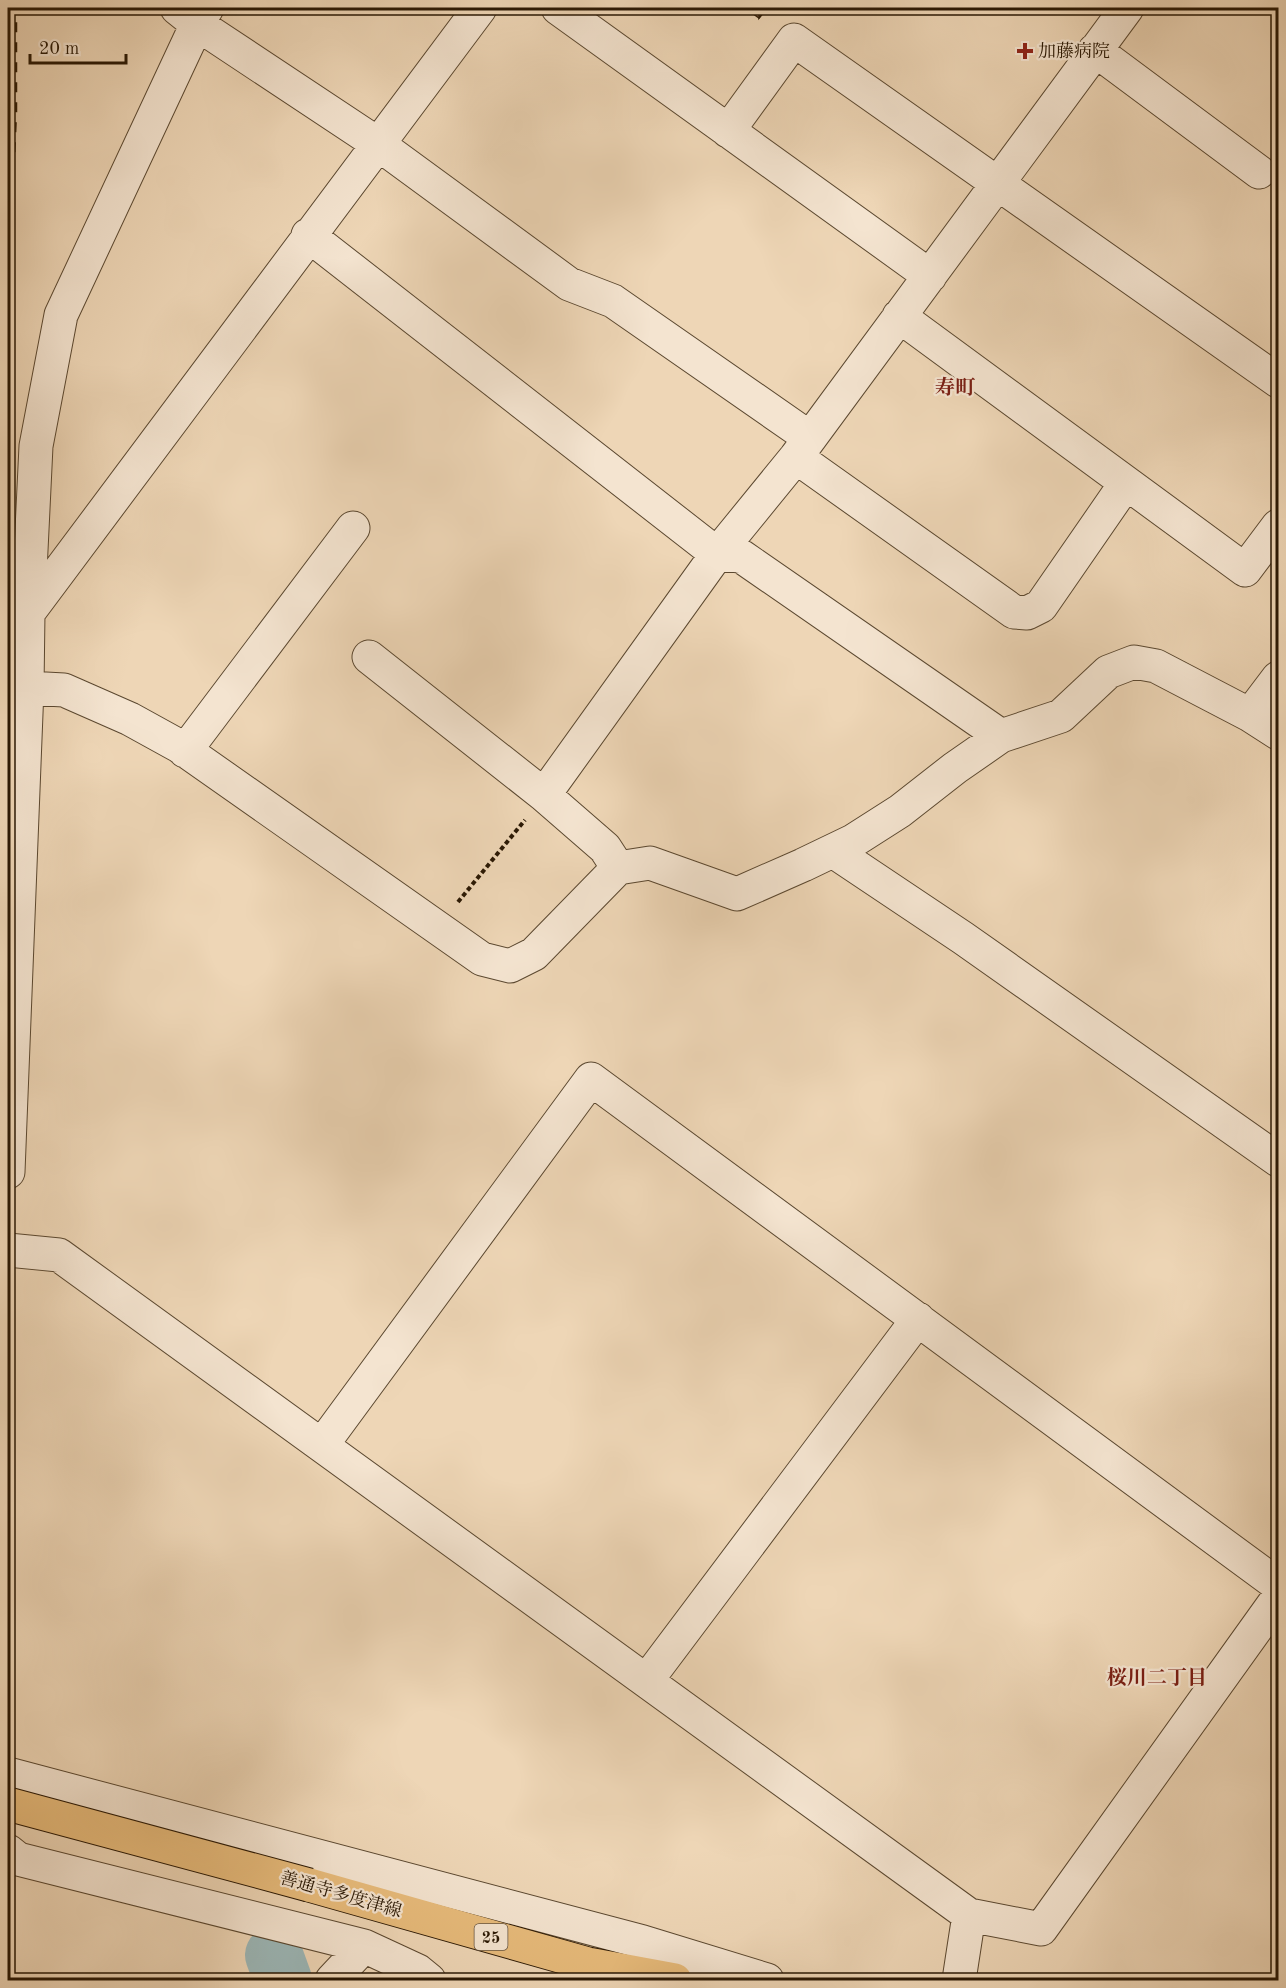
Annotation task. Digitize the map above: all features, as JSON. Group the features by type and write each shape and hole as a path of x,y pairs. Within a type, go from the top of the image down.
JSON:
{"main road":[{"name":"善通寺多度津線","path":"8,1804 309,1885 596,1972 675,1980"}],"street":[{"path":"28,613 480,8"},
{"path":"558,8 930,276"},
{"path":"544,795 717,554 803,447 1127,8"},
{"path":"8,1172 36,446 61,315 194,13 569,284 613,301 1014,612 1027,613 1041,606 1126,483"},
{"path":"728,131 794,40 1278,381"},
{"path":"1095,50 1259,172"},
{"path":"308,236 717,554 741,556 1001,736"},
{"path":"899,316 1245,570 1278,526"},
{"path":"185,751 353,528"},
{"path":"369,657 544,795 605,848 618,868"},
{"path":"27,688 64,690 130,719 185,751 482,959 510,966 534,954 618,868 650,863 737,894 853,841 900,811 1001,736 1061,716 1108,672 1134,663 1156,666 1250,715 1278,733"},
{"path":"1250,715 1278,678"},
{"path":"833,851 1276,1154"},
{"path":"322,1445 591,1079 1278,1585"},
{"path":"8,1250 58,1255 969,1915 1041,1929 1278,1598"},
{"path":"647,1680 918,1319"},
{"path":"8,1774 631,1939 767,1980"},
{"path":"8,1851 18,1859 364,1946 418,1971 429,1980"},
{"path":"958,1980 969,1915"},
{"path":"332,1980 364,1946"}],"path":[{"path":"435,925 459,900 544,795"}],"waterway":[{"path":"274,1955 283,1980"}],"railway":[{"path":"8,272 15,112 15,8"}],"place":[{"name":"加藤病院","path":"1025,51"}],"district":[{"name":"寿町","path":"955,387"},
{"name":"桜川二丁目","path":"1157,1677"}]}
